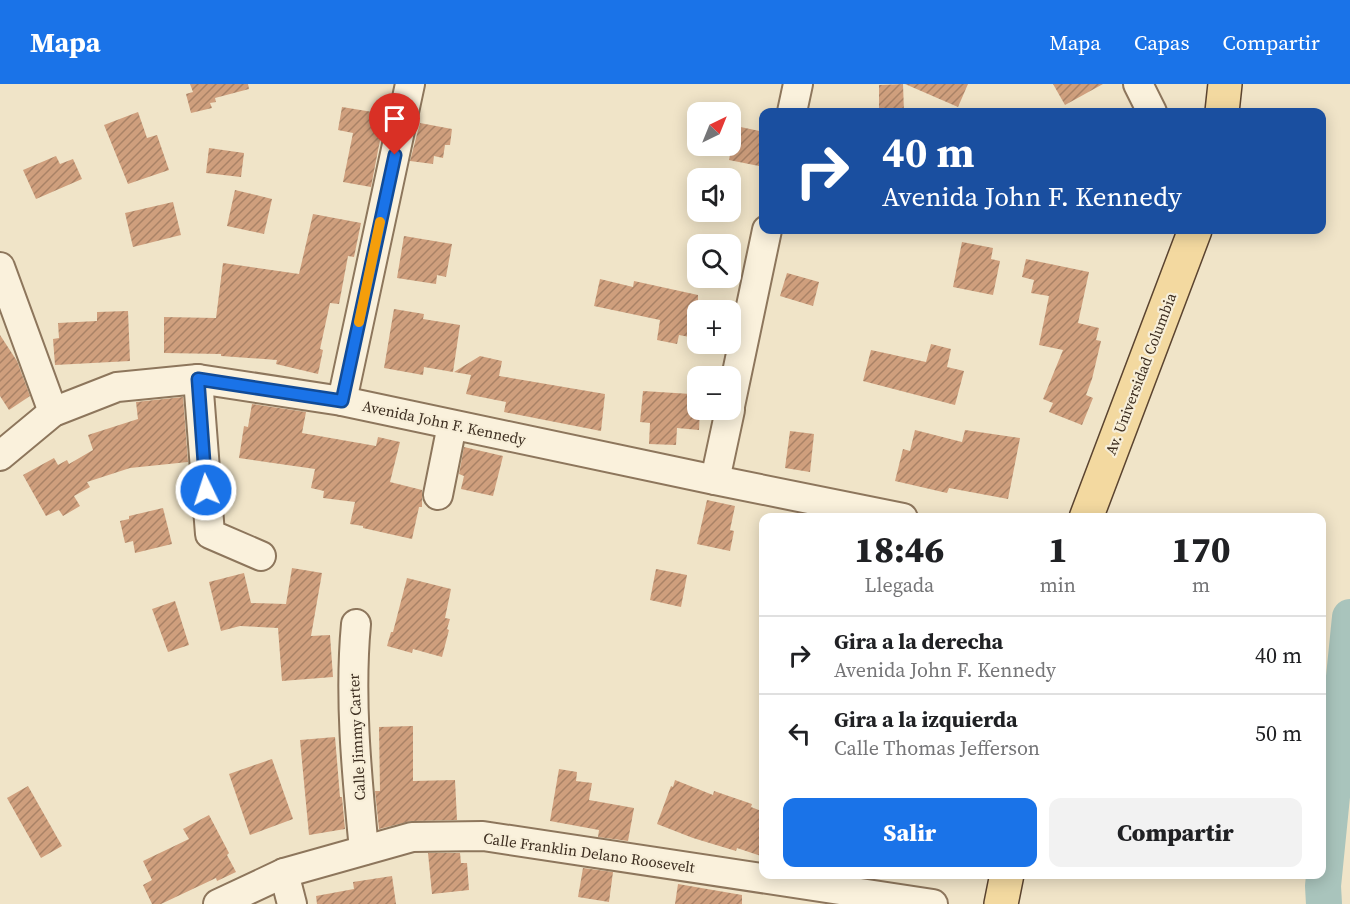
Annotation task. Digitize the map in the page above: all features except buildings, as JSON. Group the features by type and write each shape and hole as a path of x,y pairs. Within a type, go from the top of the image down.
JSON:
{"main road":[{"path":"1222,108 1225,84"},
{"name":"Av. Universidad Columbia","path":"1088,513 1193,234"},
{"path":"1001,904 1006,879"}],"street":[{"path":"793,108 798,84"},
{"path":"1138,84 1150,108"},
{"path":"342,401 407,85"},
{"path":"739,366 766,234"},
{"path":"0,267 53,412"},
{"path":"198,379 210,534 261,556"},
{"name":"Avenida John F. Kennedy","path":"0,456 53,412 117,387 198,379 342,401 878,513"},
{"path":"715,480 727,420"},
{"path":"438,495 452,425"},
{"name":"Calle Jimmy Carter","path":"356,624 353,653 357,778 364,850"},
{"name":"Calle Franklin Delano Roosevelt","path":"218,904 284,873 412,837 483,836 759,878"},
{"path":"284,873 292,904"},
{"name":"Calle Franklin Delano Roosevelt","path":"768,879 933,904"}],"waterway":[{"path":"1326,856 1350,617"},
{"path":"1324,879 1324,904"}],"slow traffic":[{"path":"359,322 380,222"}],"route":[{"path":"206,490 198,379 342,401 395,155"}]}
